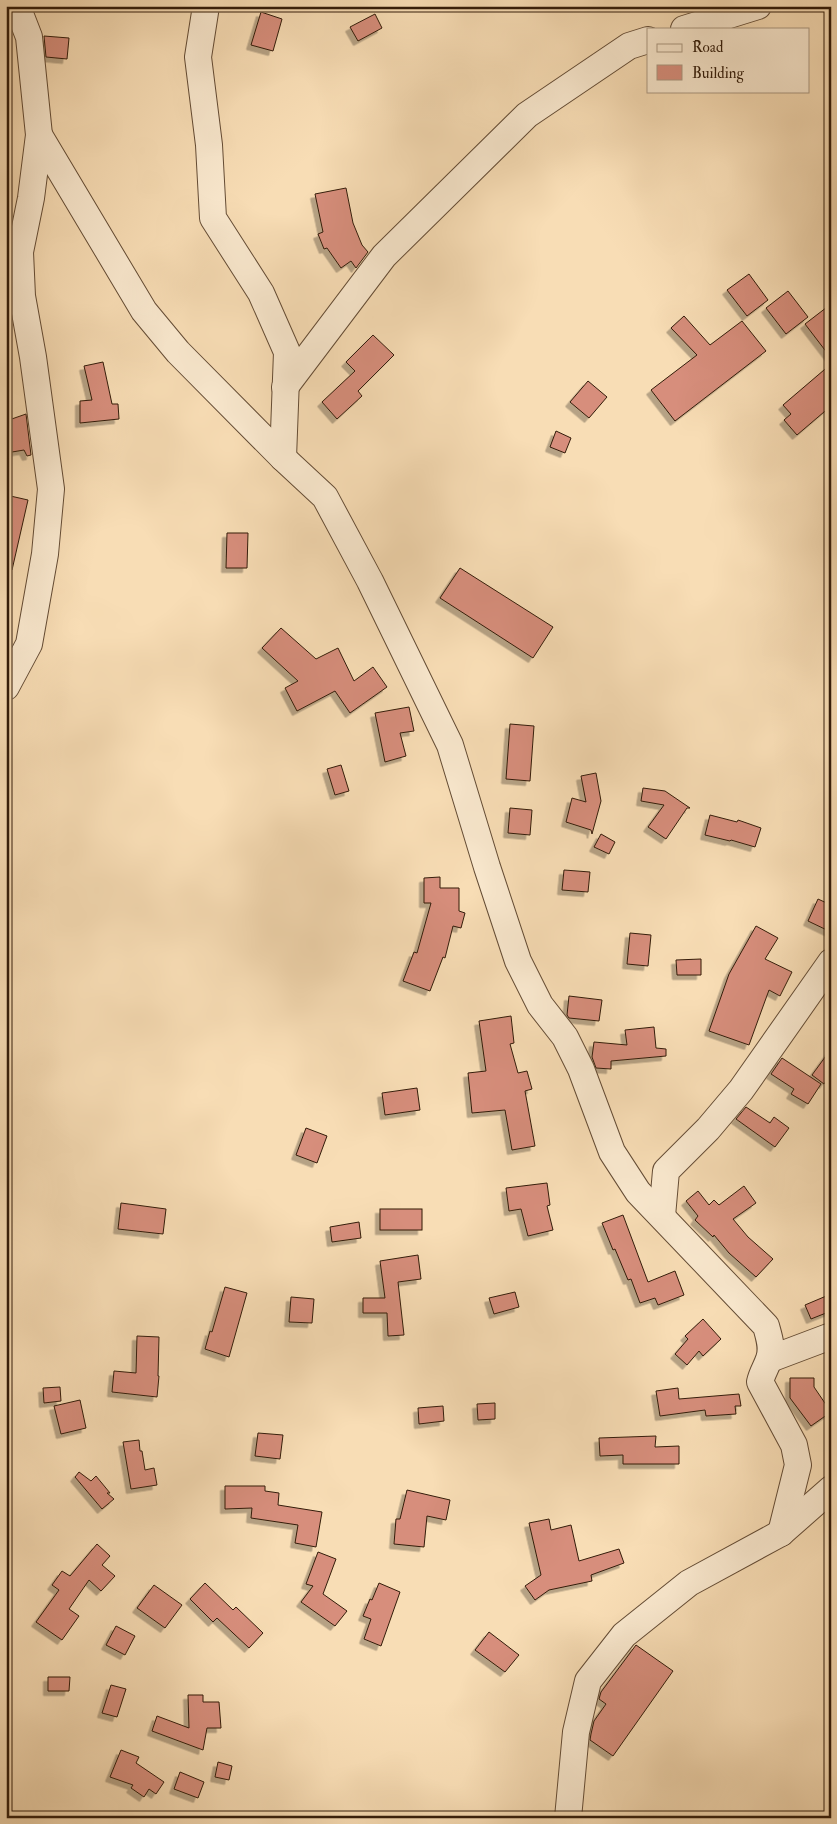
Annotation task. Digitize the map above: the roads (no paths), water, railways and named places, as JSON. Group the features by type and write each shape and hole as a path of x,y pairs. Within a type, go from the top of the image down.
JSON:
{"street":[{"path":"6,687 29,644 45,554 51,489 33,357 22,296 20,252 31,198 38,135 29,37 17,6"},
{"path":"206,6 198,57 209,146 213,218 261,293 286,352 283,458"},
{"path":"687,28 758,6"},
{"path":"285,386 384,256 527,115 629,46 647,40"},
{"path":"38,135 144,312 178,352 283,458 325,496 370,581 450,745 518,961 540,1005 564,1037 580,1069 612,1152 638,1192 766,1326 771,1343 770,1359 762,1372 760,1382 794,1445 798,1465 781,1533"},
{"path":"662,1216 666,1171 708,1129 741,1090 831,962"},
{"path":"770,1359 831,1336"},
{"path":"568,1818 576,1732 588,1681 624,1635 689,1582 781,1533 831,1489"}]}
